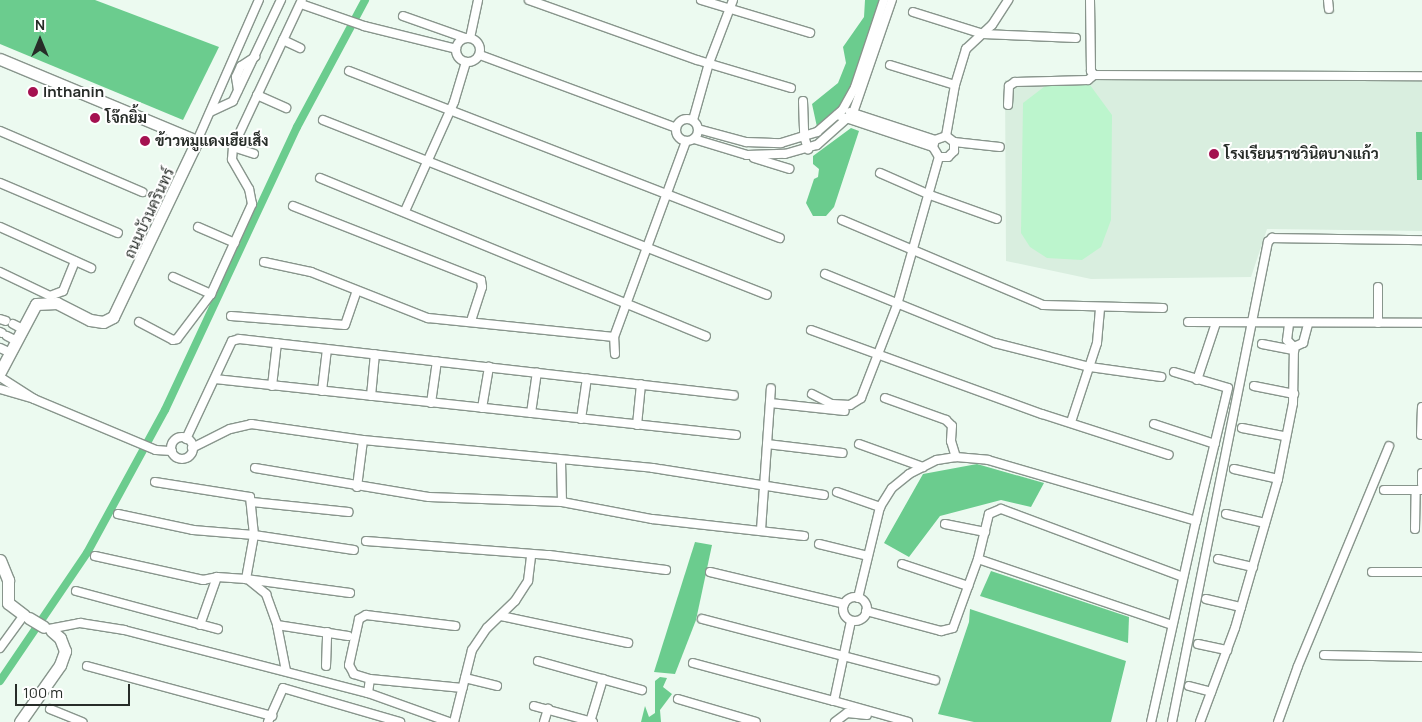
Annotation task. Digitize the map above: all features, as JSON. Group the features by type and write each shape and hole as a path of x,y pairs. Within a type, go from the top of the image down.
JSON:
{"street":[{"path":"0,59 197,140 212,111 259,0"},
{"path":"212,111 233,101 238,90 236,76 241,66 255,57 281,0"},
{"path":"456,49 468,38 478,0"},
{"path":"530,0 709,63 791,88"},
{"path":"701,0 810,33"},
{"path":"733,0 709,63 693,120 698,129 746,142 781,143 817,132 844,109 855,87 884,0"},
{"path":"747,156 785,154 808,149 848,121 853,113 892,0"},
{"path":"837,115 848,121 934,144 946,136 955,85 966,49 983,34 1008,0"},
{"path":"1090,0 1091,71 1094,75"},
{"path":"1328,0 1328,9"},
{"path":"139,322 172,340 177,339 211,294 252,204 249,189 232,159 233,147 301,2 338,18 364,26 456,49"},
{"path":"913,12 983,34 1076,38"},
{"path":"403,16 468,38 480,46 480,55 474,61 466,62 458,58 456,49"},
{"path":"283,40 300,48"},
{"path":"480,55 676,128"},
{"path":"405,211 430,161 451,110 466,62"},
{"path":"890,65 955,85"},
{"path":"349,71 780,238"},
{"path":"1008,105 1009,86 1015,82 1088,80 1094,75 1422,76"},
{"path":"257,95 286,108"},
{"path":"803,101 804,136 808,149"},
{"path":"812,394 832,404 858,402 879,357 897,305 930,195 939,157 934,144 844,109"},
{"path":"323,120 768,295"},
{"path":"693,120 682,120 676,128 677,135 789,169"},
{"path":"615,354 614,337 664,194 690,140 698,129"},
{"path":"0,132 142,192"},
{"path":"946,136 954,142 1000,147"},
{"name":"ถนนบัวนครินทร์","path":"0,372 6,335 10,323 36,304 48,301 90,320 103,322 113,318 124,301 197,140"},
{"path":"939,157 948,157 954,151 954,142"},
{"path":"781,143 785,154"},
{"path":"233,147 254,154"},
{"path":"880,173 930,195 997,219"},
{"path":"320,178 627,301 706,336"},
{"path":"0,183 118,233"},
{"path":"293,206 482,280 482,287 471,321"},
{"path":"842,220 1042,305 1163,308"},
{"path":"0,227 90,268"},
{"path":"198,227 235,243"},
{"path":"1172,722 1268,242 1272,238 1422,240"},
{"path":"0,272 50,296 63,291 75,261"},
{"path":"264,262 311,272 428,318 614,337"},
{"path":"826,274 897,305 994,343 1090,367 1160,377"},
{"path":"173,276 211,294"},
{"path":"1378,287 1378,323"},
{"path":"231,316 345,325 357,291"},
{"path":"1071,422 1090,367 1096,343 1100,307"},
{"path":"1188,322 1252,324 1422,323"},
{"path":"1197,380 1216,323"},
{"path":"1200,722 1241,607 1278,479 1284,436 1294,394 1294,349 1287,340 1289,324"},
{"path":"1262,344 1294,349 1303,343 1308,324"},
{"path":"812,330 879,357 1169,455"},
{"path":"186,439 235,340 277,343 734,395"},
{"path":"272,386 277,343"},
{"path":"322,391 327,349"},
{"path":"371,396 376,354"},
{"path":"431,403 437,361"},
{"path":"482,408 489,367"},
{"path":"531,414 537,372"},
{"path":"1151,722 1228,388 1174,372"},
{"path":"0,377 34,398 126,439 156,450 172,451 182,459 191,454 192,448 186,439"},
{"path":"582,419 587,378"},
{"path":"215,379 736,435"},
{"path":"637,425 641,384"},
{"path":"1254,386 1294,394"},
{"path":"761,530 771,388"},
{"path":"0,389 34,398"},
{"path":"885,398 946,420 952,426 951,441 956,457"},
{"path":"770,403 845,411"},
{"path":"1413,408 1422,408 1421,436"},
{"path":"192,448 230,429 251,424 363,440 562,461 654,468 824,495"},
{"path":"1154,424 1215,444"},
{"path":"1242,428 1284,436"},
{"path":"172,451 174,440 186,439"},
{"path":"357,487 363,440"},
{"path":"767,444 842,453"},
{"path":"859,444 923,467"},
{"path":"1278,722 1298,666 1389,446"},
{"path":"858,598 880,506 892,488 923,467 956,457 988,460 1196,521"},
{"path":"562,461 562,502"},
{"path":"255,468 357,487 429,496 562,502 652,519 804,536"},
{"path":"1234,469 1278,479"},
{"path":"1422,473 1422,484"},
{"path":"155,482 246,494 252,502 254,535 246,579"},
{"path":"1384,490 1419,490 1415,529"},
{"path":"837,492 880,506"},
{"path":"252,502 348,512"},
{"path":"866,611 948,631 953,628 978,559 992,511 1001,509 1183,577"},
{"path":"118,514 193,530 254,535 354,550"},
{"path":"1226,514 1265,523"},
{"path":"945,524 985,532"},
{"path":"366,540 666,570"},
{"path":"820,544 868,556"},
{"path":"95,556 203,580 218,577 246,579 350,594"},
{"path":"454,722 472,650 487,628 515,602 528,580 531,556"},
{"path":"978,559 1172,625"},
{"path":"1218,559 1253,567"},
{"path":"0,560 8,580 8,602 60,638 65,651 60,665 20,722"},
{"path":"902,564 968,586"},
{"path":"710,572 844,604"},
{"path":"1372,572 1422,572"},
{"path":"200,624 218,577"},
{"path":"246,579 266,594 277,625 286,671"},
{"path":"76,591 218,629"},
{"path":"858,598 866,605 866,611 864,617 851,620 843,611 844,604 849,599 858,598"},
{"path":"1206,598 1241,607"},
{"path":"455,626 366,615 360,619 349,665 354,674 370,679 463,688"},
{"path":"0,648 26,616"},
{"path":"501,616 628,642"},
{"path":"702,619 935,680"},
{"path":"834,701 851,620"},
{"path":"48,629 80,623 94,624 368,693 449,722"},
{"path":"277,625 348,636"},
{"path":"326,666 328,632"},
{"path":"1198,644 1227,650"},
{"path":"1324,655 1422,657"},
{"path":"538,661 642,690"},
{"path":"694,663 908,722"},
{"path":"87,666 270,719 284,688 400,722"},
{"path":"465,678 497,686"},
{"path":"368,693 370,679"},
{"path":"534,706 591,722 603,679"},
{"path":"1189,686 1211,692"},
{"path":"678,699 756,722"},
{"path":"50,709 82,722"},
{"path":"544,722 548,709"},
{"path":"835,722 847,713 857,713 891,722"},
{"path":"726,722 728,714"}],"shaded area":[{"path":"0,0 95,0 219,47 183,120 0,44"},
{"path":"865,0 884,0 853,89 830,120 817,127 812,104 838,83 846,63 843,47 864,17"},
{"name":"โรงเรียนราชวินิตบางแก้ว","path":"1422,79 1422,231 1267,229 1251,277 1091,279 1006,261 1005,80"},
{"path":"1053,80 1090,85 1112,115 1111,220 1101,247 1082,260 1047,258 1030,247 1021,233 1023,103"},
{"path":"851,128 859,131 834,207 826,216 813,216 806,203 814,179 818,177 819,169 813,164 813,156"},
{"path":"1416,132 1422,132 1422,180 1417,180"},
{"path":"977,464 1044,483 1031,507 1001,500 940,516 909,557 884,543 923,474"},
{"path":"695,542 712,545 696,620 675,674 654,672"},
{"path":"991,571 1129,617 1128,643 980,596"},
{"path":"970,609 1126,661 1111,722 974,722 938,714 969,622"},
{"path":"660,677 667,678 663,687 672,694 660,710 661,722 641,722 645,706 649,717 655,713 655,681"}],"waterway":[{"path":"0,681 87,553 165,410 297,127 365,0"}],"place":[{"name":"Inthanin","path":"33,92"},
{"name":"โจ๊กยิ้ม","path":"95,118"},
{"name":"ข้าวหมูแดงเฮียเส็ง","path":"145,141"},
{"name":"โรงเรียนราชวินิตบางแก้ว","path":"1214,154"}]}
